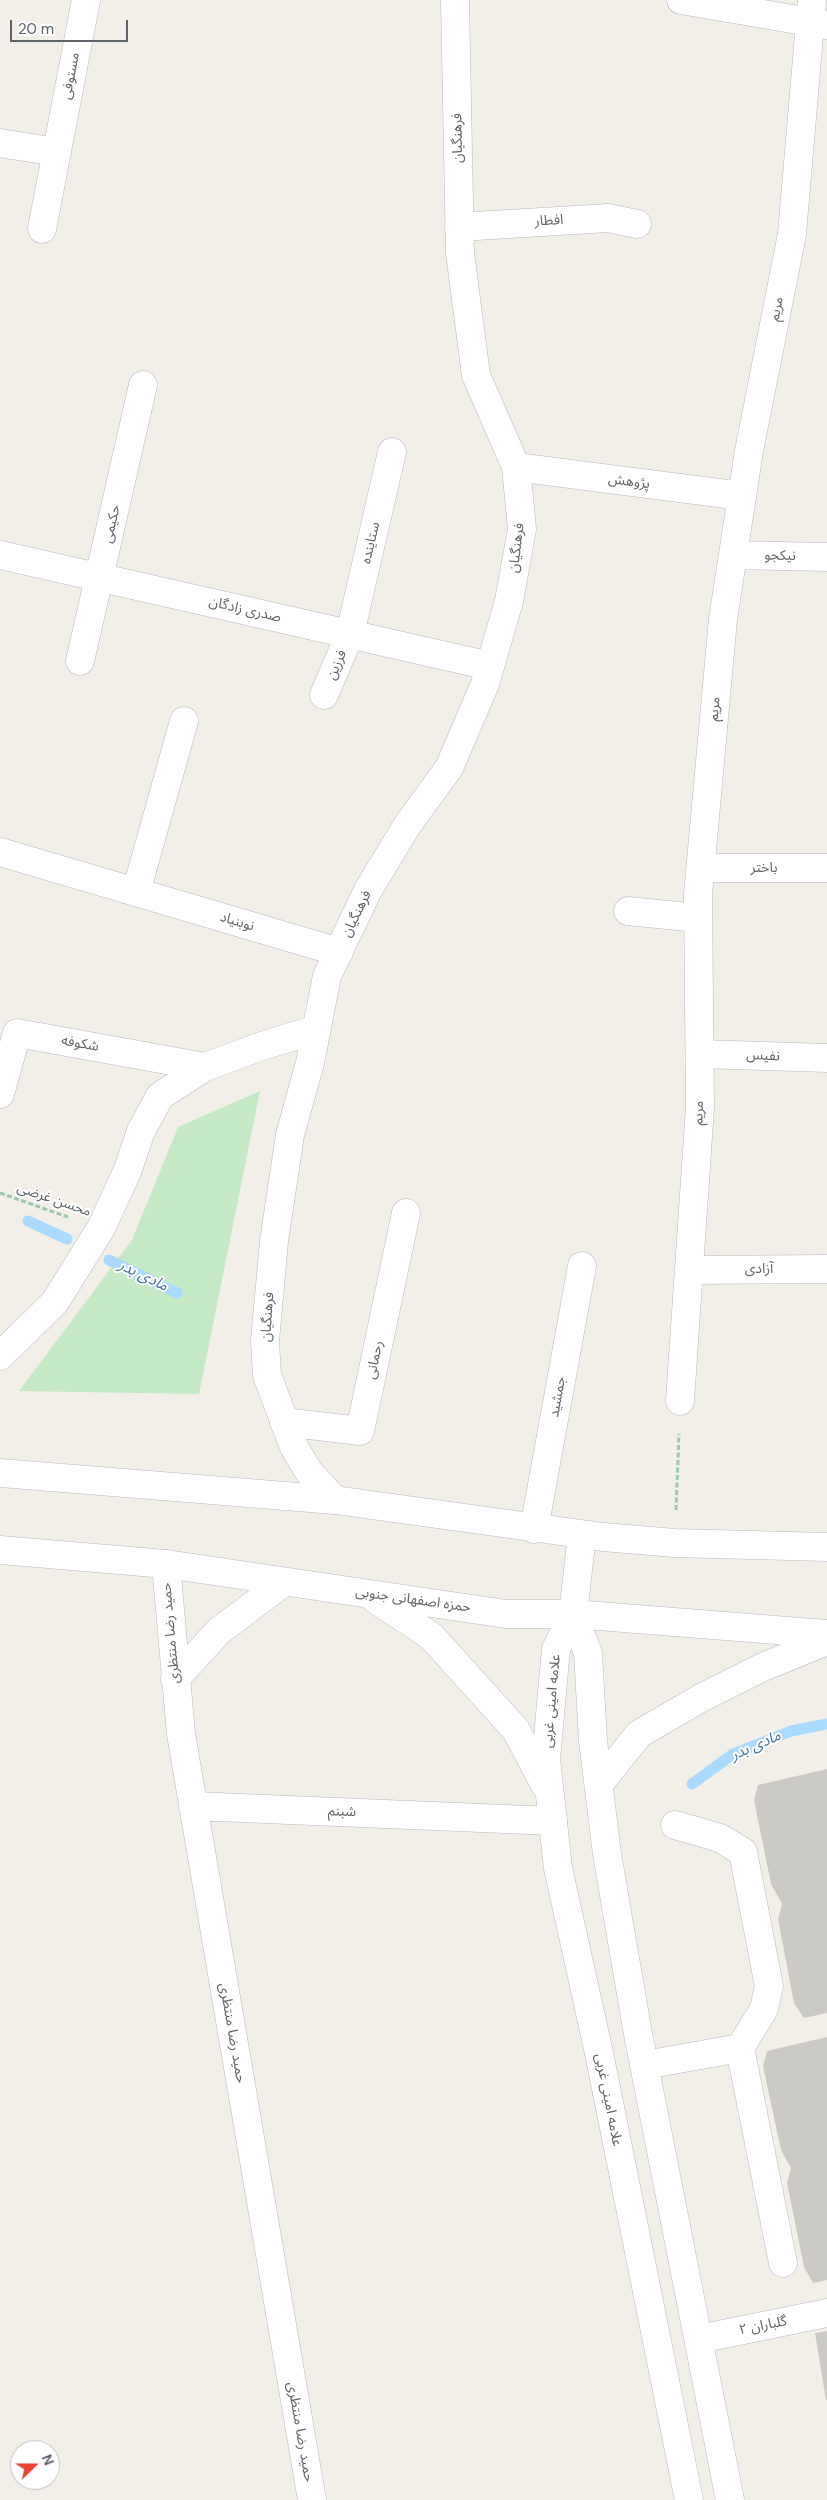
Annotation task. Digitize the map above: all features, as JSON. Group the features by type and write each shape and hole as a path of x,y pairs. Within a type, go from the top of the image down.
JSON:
{"street":[{"name":"مستوفی","path":"42,229 86,0"},
{"name":"فرهنگیان","path":"335,1500 309,1472 294,1447 268,1375 265,1332 274,1241 290,1134 310,1064 327,976 368,890 408,824 448,768 490,666 509,601 522,529 516,467 476,375 460,253 455,0"},
{"path":"681,0 816,16"},
{"name":"مریم","path":"680,1401 700,1107 698,918 723,619 742,496 792,234 816,16"},
{"path":"0,143 57,152"},
{"name":"افطار","path":"459,226 608,218 637,224"},
{"name":"حکیمی","path":"80,662 143,385"},
{"name":"ستاینده","path":"350,634 392,452"},
{"name":"پژوهش","path":"516,467 742,496"},
{"name":"صدری زادگان","path":"0,555 490,666"},
{"name":"نیکجو","path":"733,555 827,557"},
{"name":"فرزین","path":"324,695 350,634"},
{"path":"136,892 184,720"},
{"name":"نوبنیاد","path":"0,852 339,952"},
{"name":"باختر","path":"701,868 827,868"},
{"path":"628,911 698,918"},
{"path":"0,1356 55,1302 101,1228 126,1172 141,1131 160,1096 205,1067 317,1029"},
{"name":"شکوفه","path":"0,1094 16,1033 205,1067"},
{"name":"نفیس","path":"700,1054 827,1058"},
{"name":"رحمانی","path":"284,1422 360,1431 406,1213"},
{"name":"جمشید","path":"534,1528 582,1266"},
{"name":"آزادی","path":"690,1270 827,1269"},
{"path":"0,1474 335,1500 582,1535 675,1543 827,1547"},
{"path":"582,1535 573,1614 588,1653 593,1741 607,1854 645,2065 730,2500"},
{"name":"حمزه اصفهانی جنوبی","path":"0,1550 166,1564 506,1614 573,1614 827,1634"},
{"name":"حمید رضا منتظری","path":"166,1564 180,1734 312,2500"},
{"path":"175,1679 219,1631 284,1582"},
{"path":"367,1594 432,1636 516,1730 550,1794"},
{"name":"علامه امینی غربی","path":"573,1614 556,1649 546,1759 558,1868 599,2053 689,2500"},
{"path":"599,1784 639,1734 701,1698 763,1667 827,1641"},
{"name":"شبنم","path":"193,1806 553,1821"},
{"path":"675,1825 720,1838 743,1852 769,1986 764,2009 740,2048 782,2263"},
{"path":"645,2065 740,2048"},
{"name":"گلباران ۲","path":"699,2339 827,2313"}],"path":[{"name":"محسن غرضی","path":"0,1193 101,1228"},
{"path":"675,1543 680,1401"}],"green space":[{"path":"260,1091 199,1394 19,1391 132,1240 178,1127"}],"building":[{"path":"827,1769 827,2013 804,2018 794,2003 778,1919 782,1904 771,1884 754,1800 758,1785"},
{"path":"827,2037 827,2280 813,2283 804,2267 787,2183 791,2168 781,2150 763,2066 767,2051"},
{"path":"827,2331 827,2400 826,2400 815,2333"}],"waterway":[{"name":"مادی بدر","path":"28,1221 67,1239"},
{"name":"مادی بدر","path":"109,1260 177,1293"},
{"name":"مادی بدر","path":"692,1784 733,1754 791,1731 827,1724"}]}
